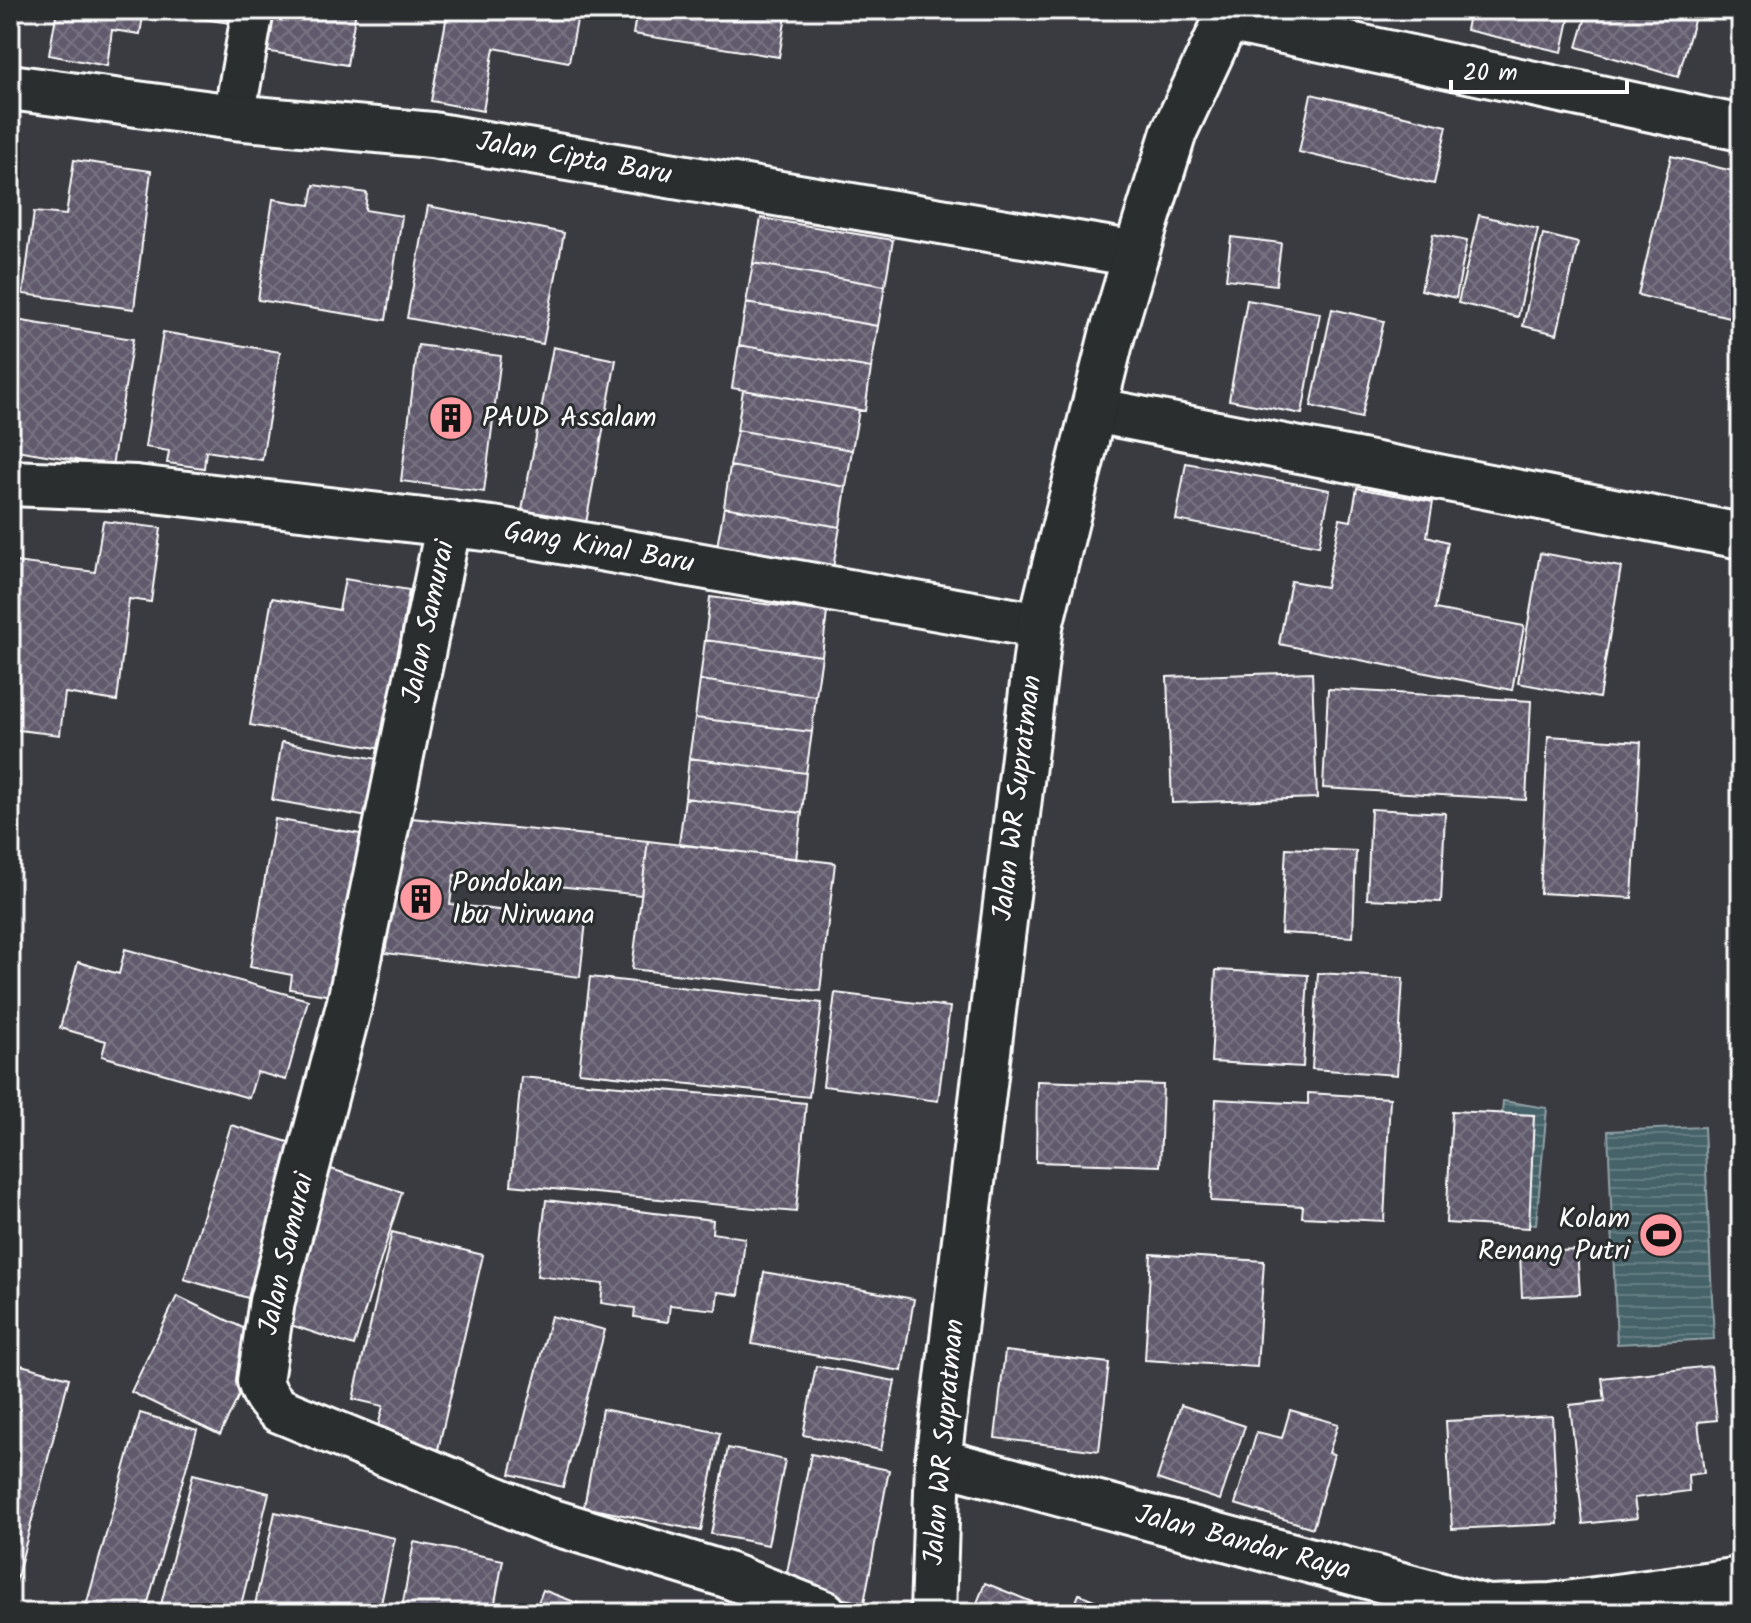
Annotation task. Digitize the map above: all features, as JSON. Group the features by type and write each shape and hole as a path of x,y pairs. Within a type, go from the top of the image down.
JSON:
{"main road":[{"path":"1229,14 1741,128"},
{"name":"Jalan WR Supratman","path":"933,1613 938,1461 1040,626 1136,254 1174,132 1229,14"},
{"name":"Jalan Cipta Baru","path":"10,87 234,117 432,135 1136,254"},
{"path":"1094,410 1741,536"},
{"name":"Gang Kinal Baru","path":"10,483 136,488 493,529 1040,626"},
{"name":"Jalan Samurai","path":"449,523 350,1002 272,1301 260,1381 263,1391 268,1401 279,1410 546,1520 727,1575 824,1613"},
{"name":"Jalan Bandar Raya","path":"938,1461 1487,1608 1551,1606 1741,1580"}],"street":[{"path":"234,117 253,10"}],"water":[{"path":"1503,1101 1547,1108 1536,1224 1492,1222"},
{"name":"Kolam Renang Putri","path":"1704,1127 1714,1339 1617,1344 1608,1131"}],"building":[{"path":"57,10 144,10 140,34 112,30 107,66 49,55"},
{"path":"161,10 240,10 238,24 161,13"},
{"path":"266,10 356,10 347,65 259,50"},
{"path":"448,10 579,10 569,62 494,48 483,111 431,101"},
{"path":"637,10 787,10 779,57 633,34"},
{"path":"1470,10 1571,10 1562,52 1466,30"},
{"path":"1588,10 1697,10 1678,77 1577,47"},
{"path":"1311,94 1447,126 1434,184 1299,152"},
{"path":"1671,156 1741,173 1741,320 1638,295"},
{"path":"74,160 151,171 134,309 23,294 34,212 66,215"},
{"path":"314,185 367,193 365,210 402,216 386,320 258,300 273,199 310,205"},
{"path":"428,206 564,233 543,344 407,318"},
{"path":"1479,215 1538,229 1518,317 1458,303"},
{"path":"761,218 893,240 885,286 753,263"},
{"path":"1433,234 1467,241 1456,298 1421,290"},
{"path":"1543,234 1578,243 1557,334 1523,326"},
{"path":"1231,237 1281,243 1276,285 1226,279"},
{"path":"753,263 885,286 878,326 746,303"},
{"path":"1247,300 1320,313 1302,414 1229,400"},
{"path":"746,303 878,326 871,368 739,345"},
{"path":"1332,309 1384,321 1361,418 1311,406"},
{"path":"10,319 133,339 112,466 10,449"},
{"path":"163,332 280,352 262,460 206,451 204,468 167,463 169,451 145,447"},
{"name":"PAUD Assalam","path":"418,345 501,356 484,492 401,481"},
{"path":"739,345 871,368 865,411 732,388"},
{"path":"553,347 616,360 584,534 520,521"},
{"path":"743,390 859,410 852,450 737,430"},
{"path":"737,430 852,450 846,487 730,466"},
{"path":"1186,463 1330,490 1319,546 1176,520"},
{"path":"730,466 846,487 840,527 724,507"},
{"path":"1357,488 1433,502 1427,536 1448,542 1435,609 1524,626 1512,690 1279,644 1291,581 1326,587 1340,519 1351,521"},
{"path":"724,507 840,527 833,568 717,547"},
{"path":"103,521 161,528 151,602 129,599 117,701 65,693 60,735 10,729 10,609 16,562 95,572"},
{"path":"1540,553 1621,567 1599,698 1518,683"},
{"path":"345,579 409,590 382,749 250,725 272,598 339,610"},
{"path":"710,597 827,612 822,656 705,640"},
{"path":"705,640 822,656 816,696 700,680"},
{"path":"1312,672 1317,798 1172,803 1167,677"},
{"path":"700,680 816,696 812,732 695,718"},
{"path":"1328,689 1531,701 1526,800 1323,788"},
{"path":"695,718 812,732 806,773 689,758"},
{"path":"1548,736 1641,742 1632,898 1540,893"},
{"path":"282,742 378,759 368,817 272,800"},
{"path":"689,758 806,773 802,813 685,798"},
{"path":"685,798 802,813 796,859 679,844"},
{"path":"1371,809 1445,813 1441,902 1367,899"},
{"name":"Pondokan Ibu Nirwana","path":"401,817 648,841 641,895 454,875 450,904 586,921 580,977 385,953"},
{"path":"275,819 366,835 338,997 290,989 292,975 250,967"},
{"path":"648,841 835,863 820,991 632,969"},
{"path":"1286,848 1356,851 1353,937 1281,933"},
{"path":"125,949 308,1000 286,1080 257,1072 249,1098 102,1056 106,1041 60,1028 78,962 119,974"},
{"path":"1216,970 1308,975 1303,1067 1211,1062"},
{"path":"1318,973 1403,978 1397,1075 1312,1069"},
{"path":"590,977 822,1003 809,1097 579,1072"},
{"path":"835,993 950,1007 938,1101 823,1086"},
{"path":"521,1077 806,1103 796,1212 511,1185"},
{"path":"1037,1081 1163,1085 1160,1166 1036,1162"},
{"path":"1308,1093 1390,1098 1384,1221 1302,1217 1303,1206 1211,1201 1216,1099 1308,1104"},
{"path":"1452,1111 1534,1115 1529,1228 1446,1223"},
{"path":"231,1125 305,1147 258,1301 184,1279"},
{"path":"325,1167 402,1192 354,1346 276,1320"},
{"path":"546,1200 713,1220 712,1233 745,1238 739,1295 718,1292 716,1310 670,1305 668,1322 634,1317 635,1308 601,1303 603,1284 537,1276"},
{"path":"392,1232 483,1255 437,1454 375,1439 383,1406 353,1399"},
{"path":"1577,1250 1580,1294 1522,1297 1520,1253"},
{"path":"1151,1254 1264,1261 1257,1367 1145,1360"},
{"path":"764,1272 914,1299 902,1371 752,1344"},
{"path":"177,1296 266,1339 220,1435 131,1392"},
{"path":"551,1316 605,1330 563,1487 510,1474"},
{"path":"1005,1351 1109,1363 1099,1451 995,1438"},
{"path":"10,1362 69,1378 10,1604"},
{"path":"816,1366 895,1381 881,1450 803,1435"},
{"path":"1711,1366 1717,1420 1698,1422 1704,1473 1688,1475 1689,1491 1634,1498 1637,1518 1583,1524 1570,1405 1605,1401 1602,1378"},
{"path":"1181,1405 1245,1426 1220,1500 1157,1479"},
{"path":"602,1409 720,1433 701,1531 584,1507"},
{"path":"1290,1410 1338,1424 1329,1453 1334,1454 1313,1528 1235,1504 1257,1432 1282,1438"},
{"path":"140,1413 197,1430 145,1613 84,1613"},
{"path":"1552,1416 1558,1524 1452,1529 1446,1421"},
{"path":"728,1448 785,1460 768,1545 711,1534"},
{"path":"811,1454 889,1470 864,1603 784,1587"},
{"path":"193,1474 269,1493 239,1613 159,1613"},
{"path":"275,1512 395,1538 379,1613 291,1613 255,1605"},
{"path":"414,1542 503,1560 493,1613 401,1613"},
{"path":"985,1583 1052,1610 1050,1613 973,1613"},
{"path":"543,1590 604,1613 534,1613"},
{"path":"1079,1594 1127,1613 1072,1613"}],"place":[{"name":"PAUD Assalam","path":"451,418"},
{"name":"Pondokan Ibu Nirwana","path":"421,899"},
{"name":"Kolam Renang Putri","path":"1661,1235"}]}
